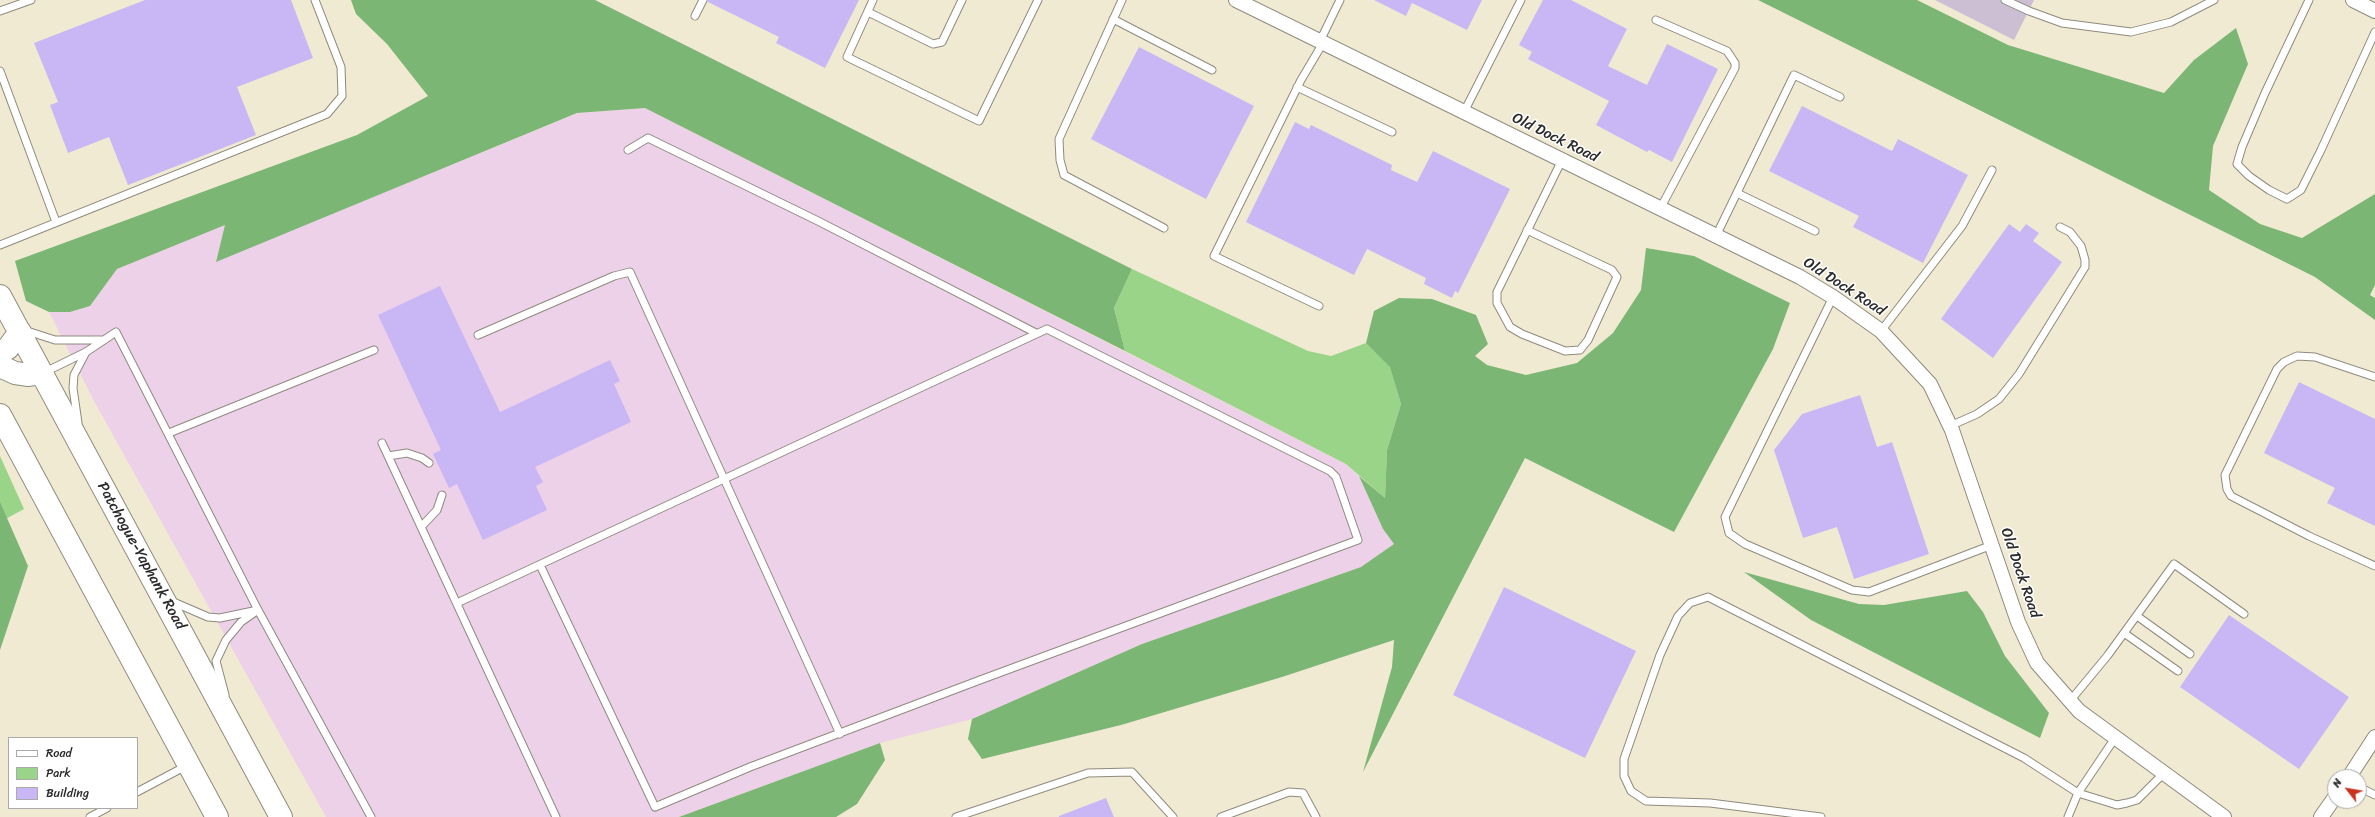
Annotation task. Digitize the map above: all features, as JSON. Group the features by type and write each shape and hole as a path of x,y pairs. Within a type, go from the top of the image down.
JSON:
{"main road":[{"name":"Patchogue-Yaphank Road","path":"0,296 165,598 281,817"},
{"path":"0,353 8,348 19,330"},
{"path":"0,366 15,373 29,375 42,373"},
{"path":"0,415 217,817"}],"street":[{"name":"Old Dock Road","path":"1236,0 1800,277 1833,297 1881,331 1930,384 1950,426 2018,622 2037,663 2079,711 2224,817"},
{"path":"2353,0 2375,11"},
{"path":"2354,769 2375,737"},
{"path":"2321,817 2327,808"}],"lane":[{"path":"0,11 31,0"},
{"path":"0,245 327,114 342,96 341,67 315,0"},
{"path":"695,16 703,0"},
{"path":"873,0 847,57 979,121 1038,0"},
{"path":"868,12 933,44 942,42 960,0"},
{"path":"1122,0 1059,139 1064,175 1164,228"},
{"path":"1319,306 1214,256 1297,87 1321,42 1340,0"},
{"path":"1464,112 1520,0"},
{"path":"2005,0 2029,11 2062,23 2131,32 2171,22 2208,5 2214,0"},
{"path":"2309,0 2242,147 2237,164 2249,176 2268,190 2287,199 2301,190 2375,32"},
{"path":"1113,19 1212,70"},
{"path":"1656,20 1727,51 1735,63 1735,68 1660,209"},
{"path":"0,71 56,222"},
{"path":"1716,236 1794,75 1840,97"},
{"path":"1297,87 1392,132"},
{"path":"628,150 648,138 818,221 1036,333"},
{"path":"1527,230 1612,270 1617,277 1588,340 1580,350 1565,351 1522,334 1510,327 1500,313 1497,303 1497,292 1527,230 1562,160"},
{"path":"1881,331 1962,226 1992,170"},
{"path":"1737,193 1815,231"},
{"path":"1950,426 1977,414 2004,393 2019,374 2085,267 2086,260 2081,246 2070,232 2060,227"},
{"path":"478,335 614,276 630,272 840,734"},
{"path":"1833,297 1725,518 1729,533 1745,544 1852,590 1869,592 1992,545"},
{"path":"457,603 1047,329 1330,471 1336,477 1358,540 1137,620 655,807 540,565"},
{"path":"19,330 55,340 104,340"},
{"path":"42,373 86,352 116,332 169,433 258,610 371,817"},
{"path":"169,433 374,350"},
{"path":"82,447 73,388 74,375 86,352"},
{"path":"2375,376 2315,357 2297,356 2284,362 2277,369 2225,475 2227,489 2231,496 2375,566"},
{"path":"382,443 556,817"},
{"path":"388,456 407,453 422,458 429,463"},
{"path":"421,527 437,510 442,495"},
{"path":"2070,701 2137,616 2174,564 2244,614"},
{"path":"1821,817 1710,804 1646,801 1631,791 1624,776 1624,759 1660,656 1678,616 1690,602 1708,597 2024,758 2078,793 2117,805 2127,803 2137,800 2164,773"},
{"path":"165,598 208,617 220,618 258,610"},
{"path":"233,726 216,661 226,640 241,622 258,610"},
{"path":"2137,616 2190,654"},
{"path":"2124,632 2178,671"},
{"path":"2068,817 2078,793 2115,738"},
{"path":"138,791 189,765"},
{"path":"956,817 1088,773 1132,772 1173,817"},
{"path":"1221,817 1289,792 1303,793 1316,817"},
{"path":"90,817 104,809"}],"shaded area":[{"path":"1935,0 2034,0 2014,40"},
{"path":"645,108 1346,464 1359,476 1383,529 1394,544 1361,567 1142,644 972,719 880,743 679,817 326,817 95,403 49,312 70,312 90,306 117,269 226,224 216,261 578,113"}],"green space":[{"path":"351,0 595,0 1132,269 1114,308 1125,351 645,108 577,113 216,262 225,225 117,269 90,306 70,312 49,312 26,301 15,261 357,135 428,96 387,44 356,14"},
{"path":"1758,0 1917,0 2008,45 2164,93 2194,60 2236,28 2248,64 2213,146 2209,190 2260,224 2302,238 2375,194 2375,285 2370,295 2375,298 2375,320 2315,277"},
{"path":"1646,248 1694,256 1790,303 1773,349 1674,532 1525,458 1363,772 1392,667 1394,640 1282,677 1121,725 982,759 968,739 972,719 1142,644 1361,567 1394,544 1383,529 1359,476 1385,498 1387,450 1401,404 1390,367 1366,343 1374,311 1399,298 1432,299 1476,315 1488,344 1475,356 1487,365 1526,375 1577,363 1613,333 1641,290"},
{"path":"1132,269 1308,351 1331,356 1366,343 1390,366 1401,404 1387,450 1385,498 1346,464 1125,351 1114,308"},
{"path":"0,456 24,509 0,522"},
{"path":"0,502 28,566 0,650"},
{"path":"1744,572 1859,604 1884,605 1967,591 1983,612 2005,656 2049,713 2040,738 1811,620"},
{"path":"880,743 885,760 857,804 836,817 679,817"}],"building":[{"path":"145,0 291,0 313,58 237,87 256,135 128,185 109,137 68,153 50,105 58,102 34,43"},
{"path":"708,0 859,0 825,68 776,43 779,37 708,2"},
{"path":"1374,0 1482,0 1467,30 1412,3 1406,16"},
{"path":"1543,0 1571,0 1627,29 1608,66 1647,85 1667,44 1718,69 1672,162 1649,150 1647,152 1596,125 1609,101 1528,59 1532,52 1519,45"},
{"path":"1139,47 1254,106 1206,199 1091,139"},
{"path":"1802,106 1892,151 1898,139 1968,175 1923,263 1853,227 1859,216 1769,171"},
{"path":"1295,122 1309,129 1311,125 1392,165 1391,170 1417,182 1433,151 1510,189 1458,293 1455,291 1452,298 1424,284 1426,278 1367,249 1354,275 1246,222"},
{"path":"2009,224 2020,232 2026,224 2039,233 2033,241 2062,262 1993,358 1941,319"},
{"path":"440,286 500,412 610,360 620,381 614,384 631,422 535,467 543,482 536,486 547,510 483,540 457,484 449,488 433,454 441,450 378,315"},
{"path":"2299,382 2375,419 2375,526 2327,503 2335,488 2264,453"},
{"path":"1860,395 1877,447 1892,442 1929,554 1854,579 1837,527 1803,538 1774,450 1802,414"},
{"path":"1504,587 1636,651 1585,758 1453,695"},
{"path":"2229,615 2349,697 2299,769 2180,687"},
{"path":"1106,798 1114,817 1059,817 1059,816"}]}
